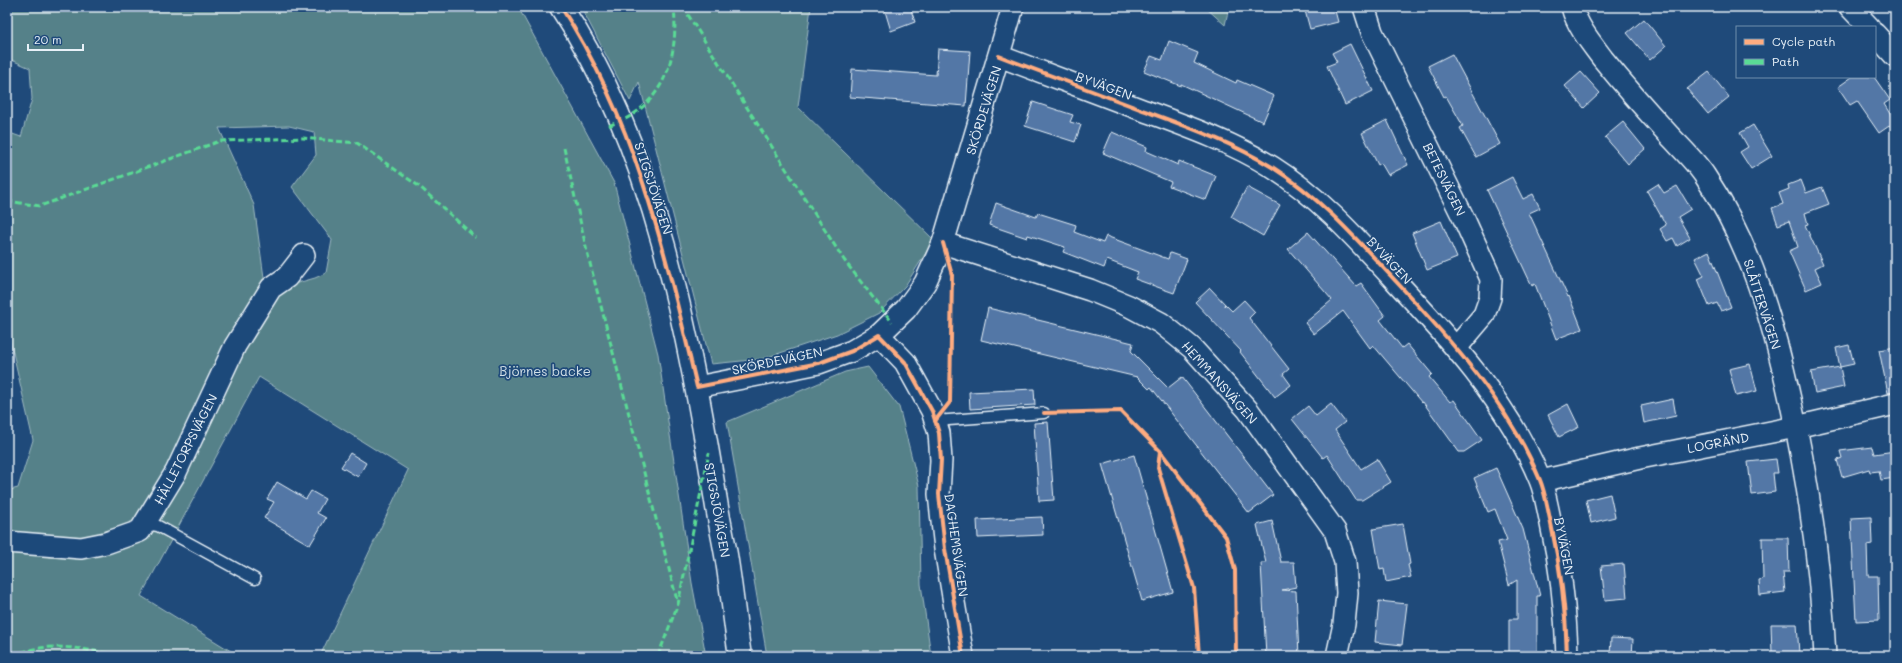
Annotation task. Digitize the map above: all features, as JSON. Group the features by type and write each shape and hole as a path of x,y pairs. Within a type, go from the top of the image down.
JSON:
{"main road":[{"name":"STIGSJÖVÄGEN","path":"561,7 590,57 618,115 630,144 653,210 697,387 727,560 740,656"}],"street":[{"name":"SKÖRDEVÄGEN","path":"697,387 819,363 852,351 879,335 906,309 925,283 943,243 1013,7"},
{"name":"BETESVÄGEN","path":"1364,7 1372,32 1464,219 1491,279 1490,298 1484,315 1456,348"},
{"name":"SLÅTTERVÄGEN","path":"1572,7 1574,17 1596,49 1629,91 1704,174 1729,214 1749,259 1768,310 1796,427 1814,526 1822,595 1825,656"},
{"path":"1850,7 1868,26"},
{"path":"1876,35 1895,56"},
{"name":"BYVÄGEN","path":"999,56 1188,126 1235,147 1273,168 1309,194 1342,224 1456,348 1491,395 1520,439 1541,481 1561,576 1566,617 1568,656"},
{"name":"HEMMANSVÄGEN","path":"943,243 1083,288 1129,306 1161,323 1192,348 1248,410 1335,531 1345,562 1347,594 1344,624 1337,656"},
{"name":"HÄLLETORPSVÄGEN","path":"7,542 81,548 126,538 140,531 146,524 176,472 235,346 271,288 287,277 304,255"},
{"name":"DAGHEMSVÄGEN","path":"879,335 905,362 936,420 939,432 941,460 939,494 941,518 963,656"},
{"name":"LOGRÄND","path":"1541,481 1640,458 1796,427 1895,404"}],"lane":[{"path":"936,420 1044,413"},
{"path":"146,524 158,526 255,579"}],"green space":[{"name":"Björnes backe","path":"7,7 518,7 614,183 658,354 692,583 706,656 320,656 408,470 259,377 141,596 239,656 7,656 7,491 18,488 33,440 9,335 7,335 7,132 21,137 32,99 30,68 7,58","holes":["289,126 314,132 316,155 292,187 332,240 326,273 315,278 266,292 254,205 219,128"]},
{"path":"581,7 811,7 798,107 934,240 905,286 879,313 837,334 762,359 711,364 639,82 630,101"},
{"path":"1205,7 1229,7 1225,25"},
{"path":"868,367 899,407 919,486 921,584 931,656 767,656 727,422 845,372"}],"building":[{"path":"896,7 910,7 915,22 891,31 885,11"},
{"path":"1304,7 1334,7 1338,22 1310,29"},
{"path":"1644,19 1666,46 1650,60 1627,33"},
{"path":"1169,41 1198,53 1194,63 1236,83 1237,80 1274,96 1263,122 1181,84 1181,86 1144,71 1151,56 1162,60"},
{"path":"1350,44 1373,91 1345,105 1327,66 1337,62 1332,53"},
{"path":"938,49 970,51 966,106 850,97 852,69 936,75"},
{"path":"1452,54 1500,144 1476,157 1460,128 1463,126 1446,96 1444,97 1428,66"},
{"path":"1581,72 1600,93 1584,108 1565,86"},
{"path":"1709,72 1729,97 1708,114 1687,89"},
{"path":"1851,78 1875,78 1890,100 1884,104 1895,122 1879,133 1857,101 1850,105 1838,87"},
{"path":"1033,102 1073,115 1070,122 1081,125 1075,142 1025,126"},
{"path":"1387,120 1408,165 1388,175 1381,163 1378,165 1362,133"},
{"path":"1623,122 1645,149 1628,164 1605,137"},
{"path":"1753,125 1772,156 1751,169 1740,152 1748,147 1740,133"},
{"path":"1112,132 1147,147 1146,151 1178,165 1179,161 1216,176 1206,200 1169,186 1171,182 1103,153"},
{"path":"1512,177 1523,199 1533,194 1540,208 1529,213 1568,297 1569,296 1582,329 1556,339 1535,284 1532,286 1487,190"},
{"path":"1801,180 1806,193 1822,187 1829,204 1805,213 1808,224 1805,225 1823,264 1815,268 1822,283 1806,290 1789,251 1798,247 1789,221 1778,225 1772,208 1783,204 1779,193 1789,189 1788,185"},
{"path":"1658,184 1664,193 1677,186 1691,209 1678,217 1690,238 1677,246 1673,238 1667,241 1660,229 1666,225 1647,191"},
{"path":"1247,187 1280,205 1263,236 1231,217"},
{"path":"996,203 1036,217 1038,213 1076,225 1074,232 1103,243 1106,236 1168,259 1170,253 1187,259 1174,293 1135,279 1138,272 1107,260 1104,268 1063,252 1065,247 1028,235 1027,238 989,225"},
{"path":"1441,221 1457,258 1427,270 1412,233"},
{"path":"1308,232 1356,286 1361,283 1385,316 1380,320 1402,348 1407,344 1432,374 1429,377 1450,402 1454,400 1482,440 1464,452 1459,452 1423,402 1422,403 1373,345 1370,348 1343,311 1314,334 1305,323 1332,300 1288,249"},
{"path":"1709,251 1731,307 1721,311 1717,303 1709,306 1698,279 1704,276 1695,258"},
{"path":"1210,288 1232,311 1244,300 1255,312 1249,318 1289,369 1283,374 1291,385 1275,397 1240,352 1241,351 1195,302"},
{"path":"988,308 1133,343 1131,351 1168,388 1182,377 1273,495 1249,513 1151,387 1149,389 1137,377 981,340"},
{"path":"1849,345 1854,364 1840,367 1836,348"},
{"path":"1895,347 1895,392 1888,393 1879,350"},
{"path":"1750,364 1757,391 1736,396 1729,369"},
{"path":"1840,367 1844,387 1815,393 1811,372"},
{"path":"1034,389 1035,405 970,409 969,392"},
{"path":"1673,399 1676,416 1644,423 1641,406"},
{"path":"1331,404 1345,422 1335,430 1361,469 1377,459 1391,482 1362,500 1356,500 1327,455 1323,458 1292,419 1308,406 1316,416"},
{"path":"1568,404 1579,427 1559,437 1548,415"},
{"path":"1048,422 1054,500 1039,501 1034,423"},
{"path":"1872,447 1874,454 1895,451 1895,478 1881,480 1879,471 1870,472 1869,469 1842,477 1837,460 1842,458 1840,451"},
{"path":"350,453 366,463 358,477 341,467"},
{"path":"1134,455 1173,592 1142,601 1102,464"},
{"path":"1776,459 1778,473 1773,473 1775,492 1752,495 1748,462"},
{"path":"1496,468 1523,529 1540,596 1537,596 1537,656 1509,656 1509,619 1517,619 1517,580 1509,585 1498,542 1507,540 1495,509 1488,512 1474,478"},
{"path":"277,482 306,499 311,491 325,499 317,513 326,518 310,545 264,518 274,502 267,499"},
{"path":"1610,494 1615,517 1591,523 1586,500"},
{"path":"1042,517 1043,535 978,538 977,520"},
{"path":"1871,517 1872,544 1867,545 1868,576 1878,576 1879,620 1856,621 1851,518"},
{"path":"1272,521 1281,562 1294,562 1296,587 1282,590 1296,591 1299,656 1266,656 1261,563 1266,563 1257,525"},
{"path":"1403,524 1411,577 1386,582 1384,569 1380,570 1373,529"},
{"path":"1762,538 1788,538 1789,572 1783,572 1785,592 1760,595 1759,580 1763,579"},
{"path":"1624,564 1627,598 1605,600 1601,566"},
{"path":"1379,601 1407,604 1402,645 1375,642"},
{"path":"1771,624 1797,624 1799,654 1772,654"},
{"path":"1611,638 1633,639 1632,656 1610,656"}],"marked path":[{"path":"609,126 624,120 645,105 655,94 663,81 672,53 675,23 674,7"},
{"path":"683,7 844,260 892,322"},
{"path":"7,201 40,206 220,141 303,138 357,143 420,187 476,238"},
{"path":"564,148 587,252 678,604"},
{"path":"658,656 678,604 709,453"},
{"path":"13,656 25,651 52,647 66,647 120,656"}],"cycle path":[{"path":"561,7 587,51 610,96 629,143 646,191 660,239 697,387 819,363 852,351 879,335 905,362 932,411 939,433 941,460 939,494 945,549 963,656"},
{"path":"999,56 1189,127 1240,149 1289,178 1335,217 1363,246 1454,346 1494,397 1527,451 1543,489 1554,536 1564,604 1567,656"},
{"path":"935,421 950,402 952,275 943,243"},
{"path":"1044,413 1121,411 1160,451 1158,468 1194,588 1199,656"},
{"path":"1160,451 1226,537 1235,570 1236,656"}]}
